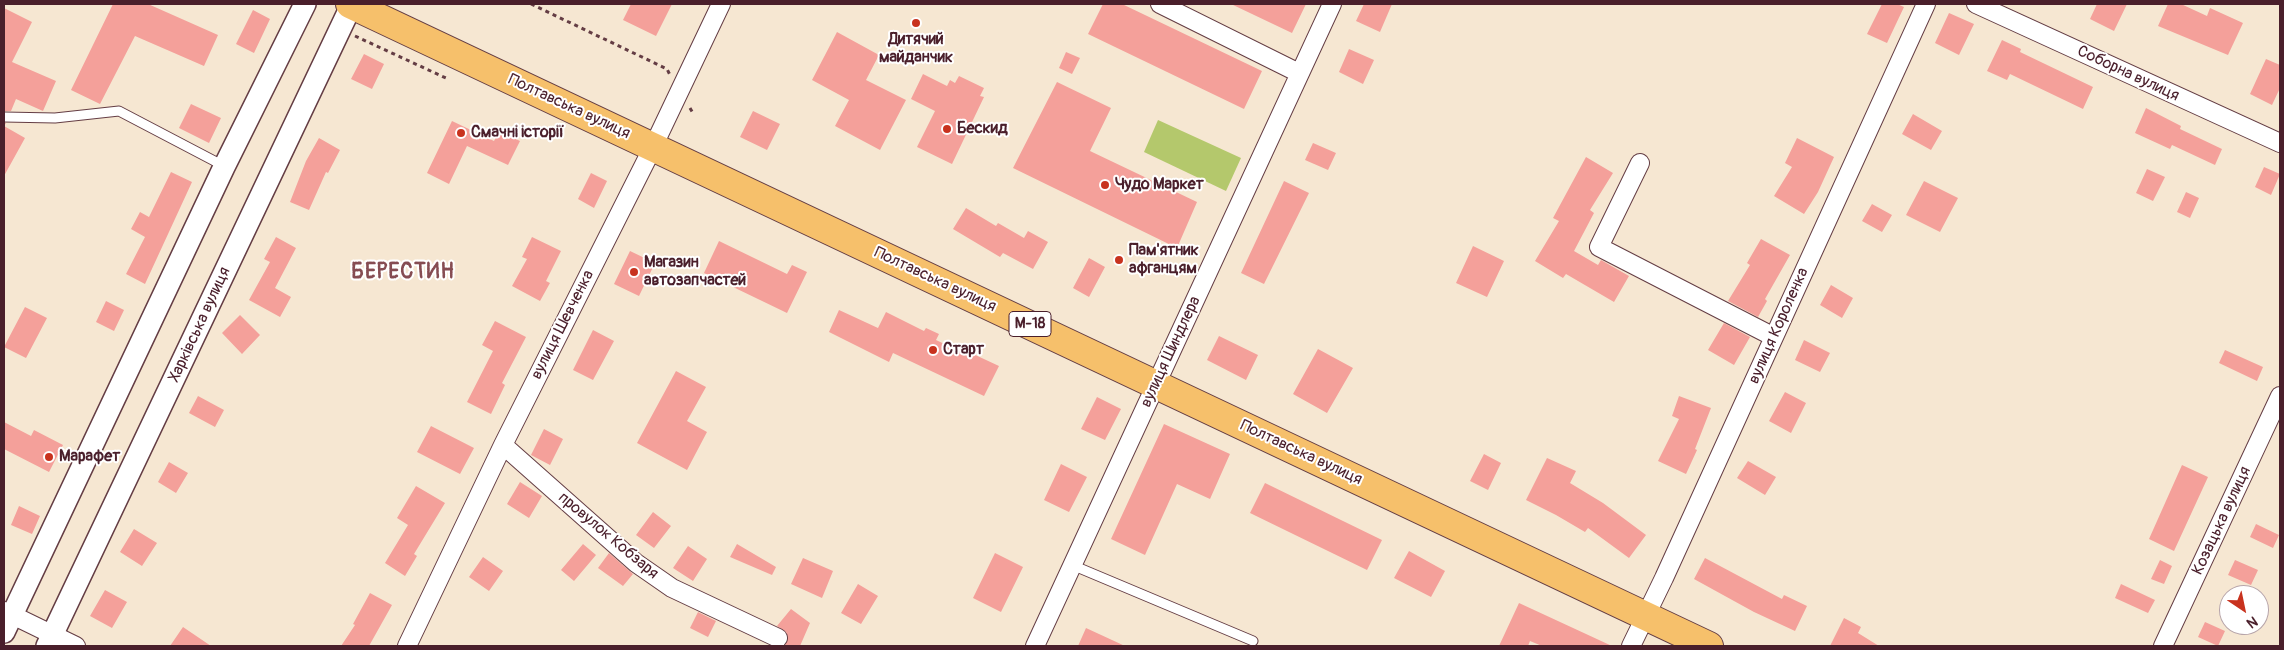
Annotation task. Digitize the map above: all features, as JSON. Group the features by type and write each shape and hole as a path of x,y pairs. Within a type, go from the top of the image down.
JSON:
{"highway":[{"name":"Полтавська вулиця","path":"352,4 1709,646"}],"street":[{"path":"76,646 50,641 6,620 224,167 305,4"},
{"name":"Харківська вулиця","path":"50,641 352,4"},
{"name":"вулиця Шевченка","path":"407,646 503,445 654,146 720,4"},
{"path":"1160,4 1298,73"},
{"name":"вулиця Шиндлера","path":"1035,646 1298,73 1332,4"},
{"name":"вулиця Короленка","path":"1631,646 1664,578 1926,4"},
{"name":"Соборна вулиця","path":"1976,4 2280,143"},
{"path":"1640,163 1598,247 1774,337"},
{"name":"Козацька вулиця","path":"2169,644 2280,396"},
{"name":"провулок Кобзаря","path":"503,445 636,563 672,588 778,638"}],"lane":[{"path":"4,117 55,118 119,111 224,167"},
{"path":"1072,566 1253,641"}],"path":[{"path":"531,4 667,69 694,115"},
{"path":"340,29 448,79"}],"green space":[{"path":"1158,120 1241,158 1226,191 1144,152"}],"building":[{"path":"113,4 148,4 218,35 204,66 135,36 100,104 71,90"},
{"path":"631,4 672,4 656,36 623,20"},
{"path":"1103,4 1122,4 1262,71 1244,109 1088,34"},
{"path":"1231,4 1306,4 1292,33"},
{"path":"1364,4 1392,4 1380,32 1356,21"},
{"path":"1882,4 1897,4 1904,7 1887,43 1867,34"},
{"path":"2097,4 2127,4 2114,31 2090,19"},
{"path":"2168,4 2181,4 2207,16 2210,8 2243,23 2228,55 2158,26"},
{"path":"4,8 32,22 12,62 56,81 43,111 16,99 11,111 4,111"},
{"path":"253,10 270,19 254,53 236,44"},
{"path":"1949,13 1974,24 1959,55 1935,43"},
{"path":"837,32 879,55 866,80 906,100 880,150 835,126 849,100 812,80"},
{"path":"2002,40 2021,49 2020,52 2093,87 2083,109 2010,74 2007,80 1987,71"},
{"path":"1349,49 1374,60 1363,84 1339,72"},
{"path":"1066,52 1080,58 1072,74 1059,68"},
{"path":"364,54 384,64 372,89 351,79"},
{"path":"2266,59 2280,65 2280,88 2272,105 2250,94"},
{"name":"Бескид","path":"923,74 947,86 950,80 955,83 959,76 984,88 980,96 984,97 952,164 917,147 935,111 911,99"},
{"name":"Чудо Маркет","path":"1057,82 1111,108 1090,151 1197,202 1177,248 1013,168"},
{"path":"191,104 221,118 209,143 179,128"},
{"path":"2146,108 2181,126 2180,129 2222,149 2215,165 2172,145 2170,149 2135,133"},
{"path":"753,111 780,124 767,150 740,137"},
{"path":"1913,114 1942,131 1931,150 1902,134"},
{"path":"452,121 494,141 499,131 520,141 508,165 467,146 449,184 427,173"},
{"path":"4,126 25,138 4,176"},
{"path":"319,138 340,150 328,173 326,172 309,210 290,202 306,161"},
{"path":"1797,138 1834,157 1818,192 1804,214 1774,196 1792,167 1785,163"},
{"path":"1313,143 1336,153 1328,170 1305,160"},
{"path":"1586,157 1613,173 1590,210 1594,213 1574,251 1598,265 1601,260 1629,276 1614,302 1566,274 1563,278 1535,261 1559,221 1553,218"},
{"path":"2264,167 2280,174 2271,195 2255,187"},
{"path":"2147,169 2165,177 2153,201 2136,193"},
{"path":"171,172 192,182 145,284 126,274 145,237 131,229 140,212 149,217"},
{"path":"591,173 607,181 594,208 578,199"},
{"path":"1284,181 1309,193 1264,284 1241,273"},
{"path":"1924,181 1958,198 1940,232 1906,215"},
{"path":"2186,192 2199,198 2190,218 2177,212"},
{"path":"1872,204 1892,215 1882,232 1862,221"},
{"path":"966,208 996,226 998,223 1024,238 1028,231 1048,242 1033,269 1003,253 1000,257 953,229"},
{"path":"276,237 296,248 275,288 291,297 280,317 249,300 270,262 264,259"},
{"path":"532,237 561,251 546,281 550,283 540,301 512,286 527,259 522,257"},
{"path":"1761,239 1790,255 1765,299 1767,301 1758,317 1728,301 1750,265 1747,263"},
{"path":"719,241 787,274 792,265 807,272 787,313 704,273"},
{"path":"1473,246 1504,261 1487,297 1456,283"},
{"path":"630,251 655,263 639,296 614,284"},
{"path":"1089,258 1105,267 1089,297 1073,288"},
{"path":"1831,285 1853,298 1842,318 1820,305"},
{"path":"106,301 124,310 114,331 96,322"},
{"path":"25,307 47,318 26,358 4,347"},
{"path":"839,310 878,328 886,312 924,331 926,328 939,334 936,340 970,356 971,353 999,366 984,396 893,353 889,362 829,332"},
{"path":"240,315 260,335 242,354 222,333"},
{"path":"495,321 526,337 502,383 505,385 491,414 467,402 493,351 482,345"},
{"path":"1724,323 1750,337 1734,365 1708,350"},
{"path":"593,330 614,341 593,380 573,370"},
{"path":"1219,336 1258,355 1246,380 1207,360"},
{"path":"1804,340 1830,353 1820,372 1795,360"},
{"path":"1318,349 1353,368 1327,413 1293,394"},
{"path":"2225,350 2263,367 2257,381 2219,363"},
{"path":"676,371 706,387 687,421 707,432 687,470 637,443"},
{"path":"1785,392 1806,403 1791,433 1769,421"},
{"path":"198,396 224,410 215,427 189,413"},
{"path":"1679,396 1711,408 1695,449 1697,450 1686,474 1658,461 1679,419 1672,416"},
{"path":"1097,397 1121,409 1105,440 1081,429"},
{"path":"4,422 31,436 34,430 63,445 49,472 4,449"},
{"path":"1164,424 1230,454 1210,499 1177,484 1145,555 1111,539"},
{"path":"431,426 474,448 460,474 417,452"},
{"path":"544,429 563,439 550,465 531,455"},
{"path":"1484,454 1501,463 1488,490 1470,481"},
{"path":"1547,458 1576,471 1570,483 1603,503 1646,535 1629,558 1588,528 1585,532 1526,500"},
{"path":"1748,461 1776,477 1765,495 1737,478"},
{"path":"169,462 188,473 176,493 158,482"},
{"path":"1061,464 1087,477 1069,512 1044,500"},
{"path":"2182,465 2208,477 2174,551 2149,539"},
{"path":"520,482 542,496 529,518 507,504"},
{"path":"1265,483 1382,540 1367,570 1250,513"},
{"path":"416,486 445,503 414,554 417,556 405,576 385,563 408,525 397,518"},
{"path":"19,506 40,516 32,534 11,525"},
{"path":"653,512 671,526 654,548 636,535"},
{"path":"2256,524 2279,535 2273,548 2250,537"},
{"path":"134,529 157,543 142,566 120,552"},
{"path":"583,544 596,555 574,581 561,570"},
{"path":"737,544 776,567 772,575 730,557"},
{"path":"688,546 707,559 693,581 673,568"},
{"path":"1409,551 1445,571 1431,597 1394,578"},
{"path":"609,553 633,574 623,586 598,568"},
{"path":"995,553 1023,567 1001,612 973,598"},
{"path":"483,557 503,571 489,591 469,577"},
{"path":"803,558 833,571 822,598 791,584"},
{"path":"1705,558 1782,599 1784,595 1807,606 1795,631 1754,612 1694,579"},
{"path":"2160,560 2172,566 2164,584 2151,579"},
{"path":"2235,560 2258,570 2251,585 2228,575"},
{"path":"858,584 878,596 861,624 841,613"},
{"path":"2121,584 2155,600 2148,613 2115,598"},
{"path":"105,590 127,602 112,628 90,616"},
{"path":"370,593 392,605 369,646 341,646 355,625 353,624"},
{"path":"1519,603 1612,646 1542,646 1530,641 1528,646 1499,646"},
{"path":"791,609 810,623 800,646 785,646 788,637 786,632 777,626"},
{"path":"698,612 716,621 708,637 690,628"},
{"path":"1844,618 1861,627 1858,633 1879,646 1830,646"},
{"path":"2205,622 2219,628 2219,635 2223,635 2218,646 2198,637"},
{"path":"183,627 211,646 170,646"},
{"path":"1086,628 1125,646 1078,646"}],"place":[{"name":"Дитячий майданчик","path":"916,23"},
{"name":"Бескид","path":"947,129"},
{"name":"Смачні історії","path":"461,133"},
{"name":"Чудо Маркет","path":"1105,185"},
{"name":"Пам'ятник афганцям","path":"1119,260"},
{"name":"Магазин автозапчастей","path":"634,272"},
{"name":"Старт","path":"933,350"},
{"name":"Марафет","path":"49,457"}],"district":[{"name":"БЕРЕСТИН","path":"403,273"}]}
